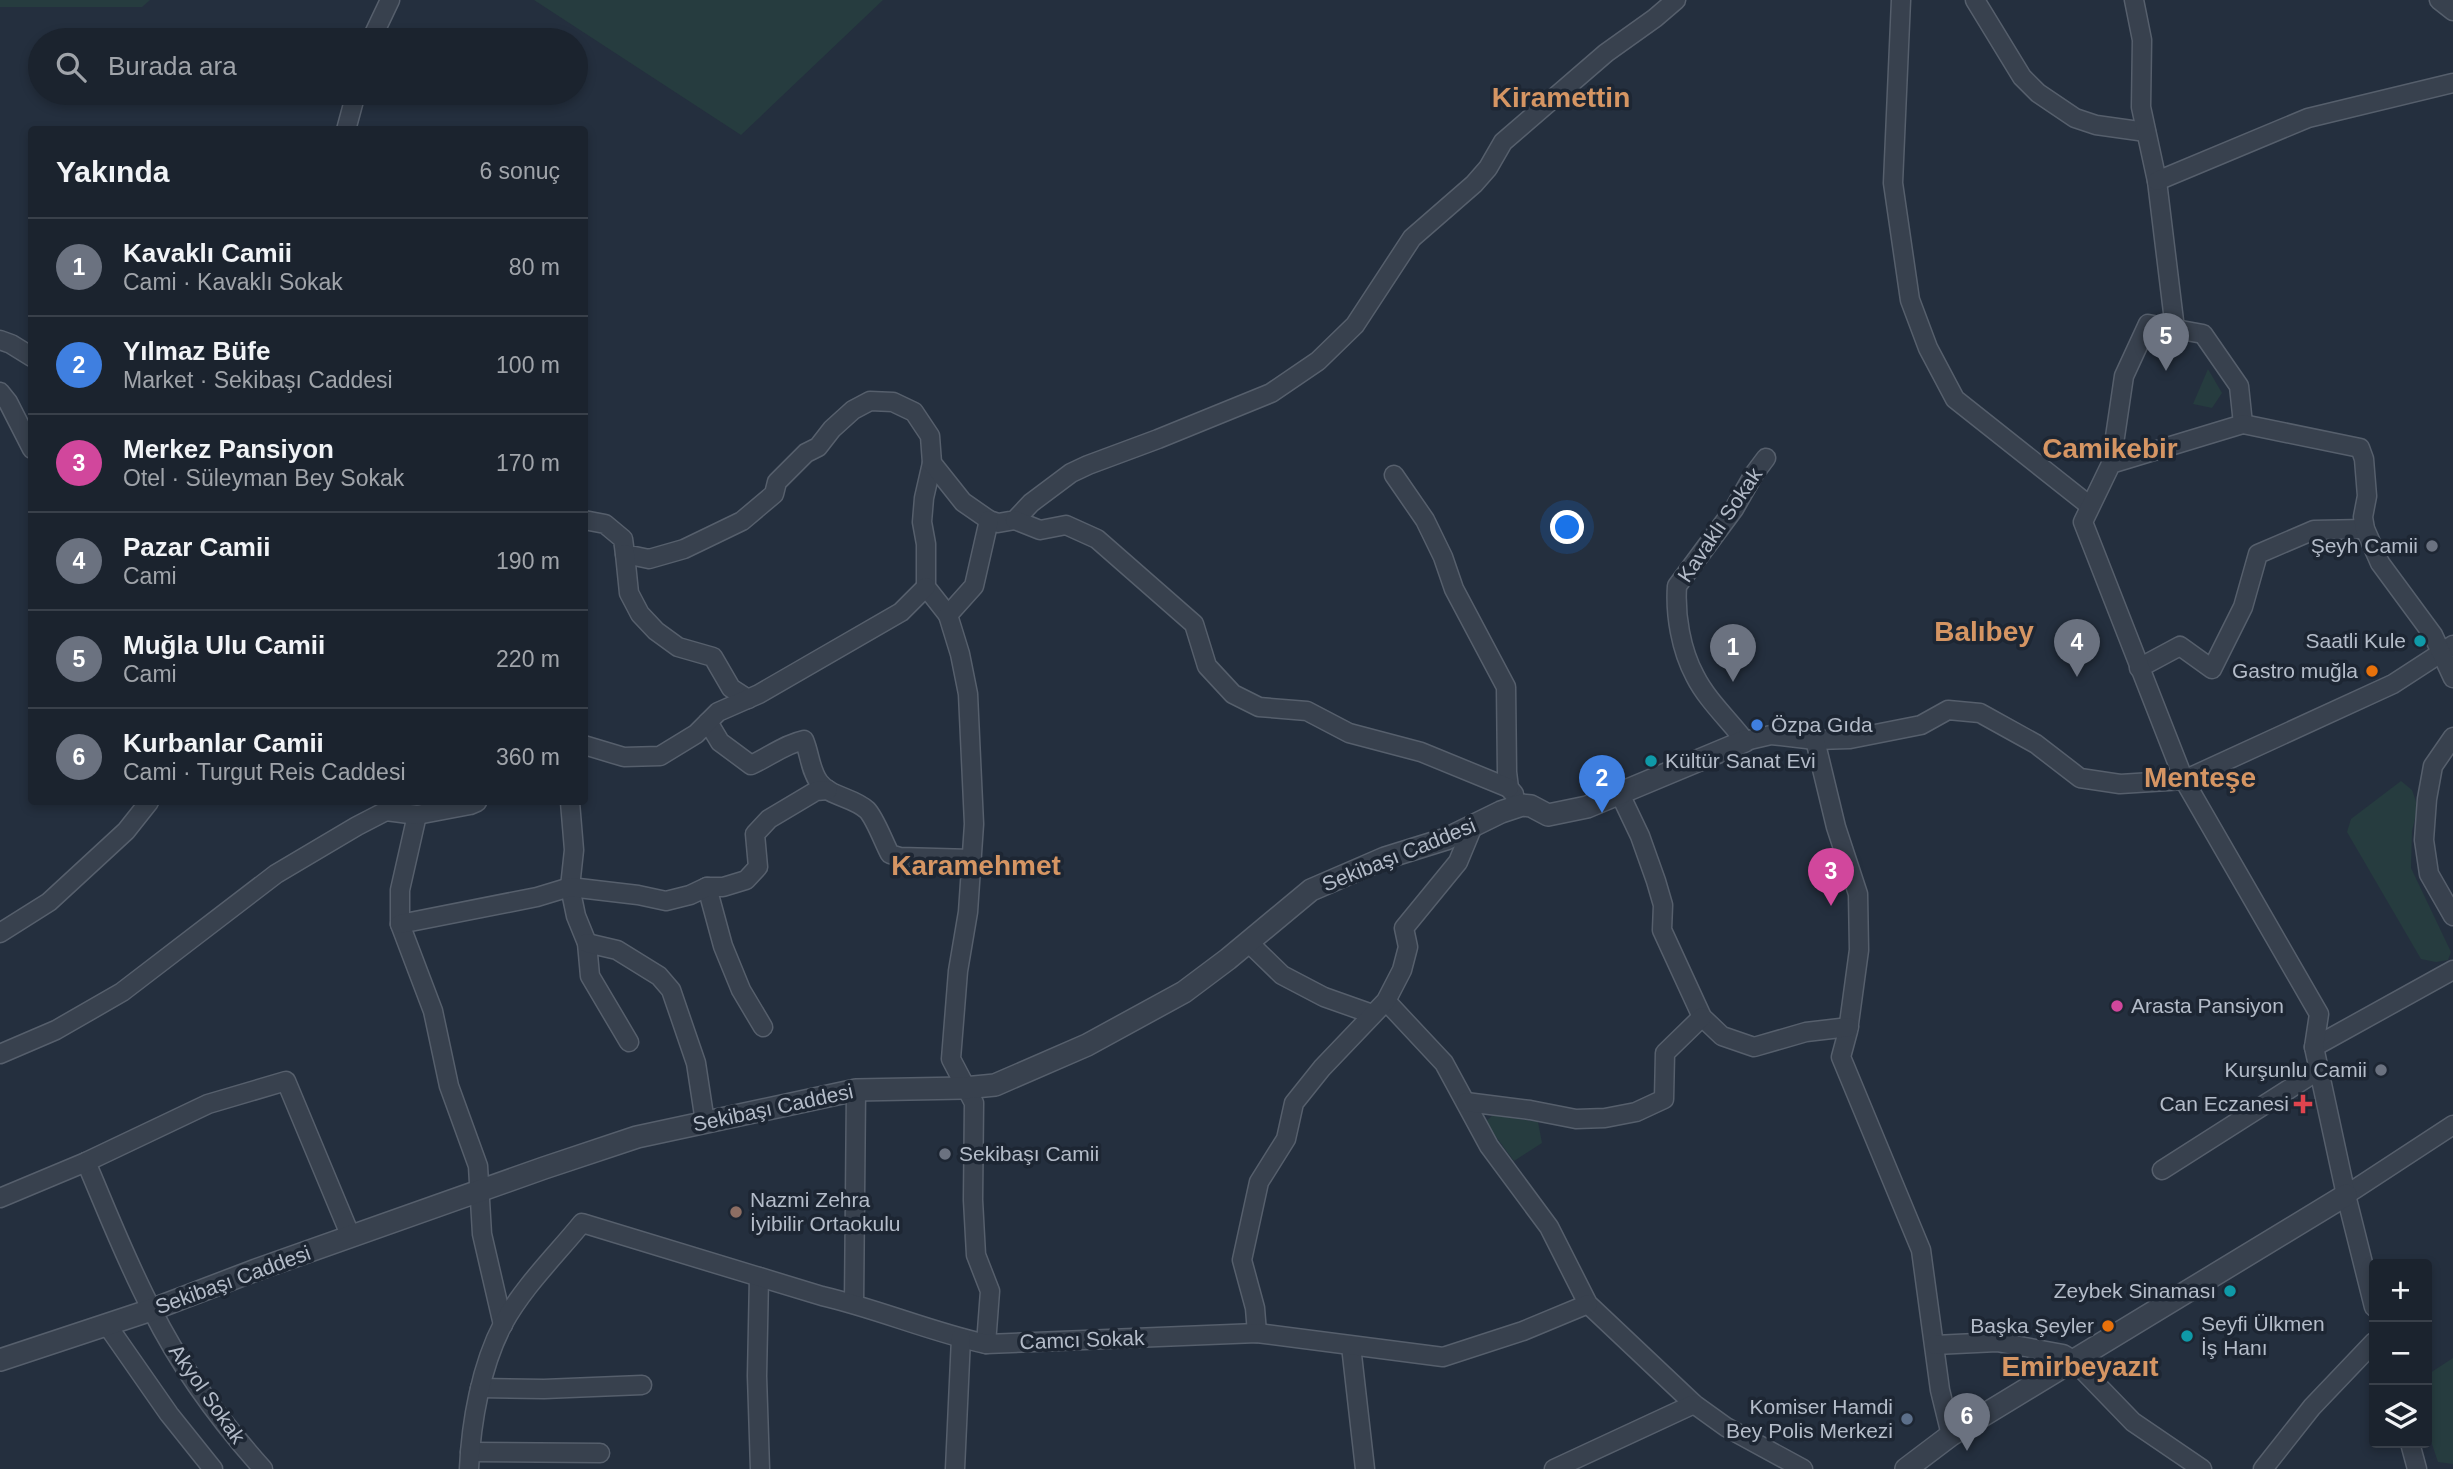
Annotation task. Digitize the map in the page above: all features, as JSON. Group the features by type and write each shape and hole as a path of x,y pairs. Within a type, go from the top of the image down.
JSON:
{"street":[{"path":"376,28 390,0"},
{"path":"1014,520 1031,503 1071,474 1271,393 1318,360 1355,325 1412,238 1474,184 1488,168 1503,142 1606,53 1676,0"},
{"path":"1901,0 1893,183 1910,300 1928,348 1955,399 2091,506"},
{"path":"1975,0 2022,77 2038,93 2075,118 2096,125 2147,132"},
{"path":"2134,0 2142,40 2141,107 2157,181 2175,329"},
{"path":"2438,0 2453,11"},
{"path":"2157,181 2308,118 2453,83"},
{"path":"347,126 353,105"},
{"path":"2243,424 2239,386 2203,334 2148,324 2124,376 2110,464 2083,522 2184,780 2319,1014 2314,1047 2369,1287"},
{"path":"0,340 28,355"},
{"path":"0,392 28,441"},
{"path":"625,554 649,559 684,550 742,522 774,494 777,482 806,453 818,447 832,429 853,410 870,401 893,402 914,412 930,436 932,463 922,522 926,544 926,587 948,615 968,694 974,824 968,912 958,971 951,1059 974,1103 973,1200 976,1255 990,1291 986,1344"},
{"path":"2110,464 2243,424 2360,448 2364,459 2367,496 2363,517 2365,529 2380,563 2447,648 2453,678"},
{"name":"Kavaklı Sokak","path":"1745,741 1695,677 1683,646 1676,600 1677,586 1734,509 1766,458"},
{"path":"932,463 963,502 989,520 998,523 1014,520 1040,530 1066,525 1097,539 1194,624 1207,666 1233,694 1259,707 1307,711 1349,733 1421,752 1516,797 1548,816 1587,807 1745,741 1771,735 1815,740 1850,739 1921,725 1948,710 1980,713 2036,744 2080,778 2120,784 2184,780 2393,684 2447,648"},
{"path":"1394,474 1424,520 1443,557 1454,589 1506,687 1516,797"},
{"path":"948,615 974,586 989,520"},
{"path":"588,521 605,524 624,539 629,593 640,614 678,648 713,657 731,688 748,699"},
{"path":"2138,668 2180,646 2212,669 2243,607 2258,554 2314,530 2365,529"},
{"path":"588,746 624,757 660,756 696,734 718,712 748,699 901,612 926,587"},
{"path":"708,722 720,742 751,765 791,743 804,740 813,772 820,783 828,790 847,797 868,810 890,854 900,857 972,859"},
{"path":"2453,737 2433,766 2424,840 2430,874 2453,916"},
{"path":"1815,740 1836,827 1858,894 1859,950 1849,1027 1841,1057 1921,1250 1940,1390 1951,1435"},
{"path":"400,924 537,897 570,887 666,901 707,887 723,887 746,880 758,867 755,834 769,819 816,791 828,790"},
{"path":"1620,794 1640,836 1656,881 1663,905 1662,930 1702,1017 1722,1036 1754,1046 1806,1032 1849,1027"},
{"name":"Sekibaşı Caddesi","path":"0,1360 151,1310 637,1137 856,1090 995,1085 1087,1045 1184,992 1311,890 1385,858 1446,839 1501,812 1516,797"},
{"path":"0,933 49,902 126,831 147,805"},
{"path":"0,1054 56,1030 122,992 276,874 356,826 386,811 417,815 470,805"},
{"path":"570,805 574,850 570,887 576,916 587,943 590,975 629,1042"},
{"path":"417,815 400,890 400,924 433,1011 449,1086 478,1166 482,1234 503,1325 480,1388 469,1460 600,1453"},
{"path":"1257,1333 1255,1308 1242,1259 1259,1182 1286,1139 1294,1103 1322,1068 1386,1001 1402,970 1408,947 1404,928 1458,862 1473,826"},
{"path":"707,887 723,946 741,990 763,1027"},
{"path":"1248,942 1282,975 1324,997 1373,1014"},
{"path":"587,943 617,950 659,976 671,990 696,1063 705,1122"},
{"path":"2314,1047 2453,970"},
{"path":"1386,1001 1444,1063 1489,1146 1549,1227 1588,1304 1694,1404 1726,1427 1803,1469"},
{"path":"1466,1102 1576,1119 1605,1118 1636,1112 1664,1098 1665,1053 1702,1017"},
{"path":"2162,1170 2319,1070"},
{"path":"0,1198 86,1162 208,1104 286,1081 351,1237"},
{"path":"853,1304 856,1090"},
{"path":"1906,1469 1951,1435 2346,1195 2453,1125"},
{"name":"Akyol Sokak","path":"86,1162 151,1310 182,1363 230,1433 263,1469"},
{"name":"Camcı Sokak","path":"503,1325 532,1283 582,1223 986,1344 1257,1333 1443,1357 1523,1331 1588,1304"},
{"path":"759,1277 757,1376 760,1469"},
{"path":"107,1325 169,1414 214,1469"},
{"path":"955,1469 961,1338"},
{"path":"1936,1345 1997,1342 2063,1354 2073,1360 2133,1422 2202,1469"},
{"path":"1351,1346 1365,1469"},
{"path":"2263,1469 2312,1408 2369,1347"},
{"path":"480,1388 544,1389 642,1385"},
{"path":"1553,1469 1694,1404"},
{"path":"2411,1448 2417,1469"}],"green space":[{"path":"0,0 150,0 142,7 0,7"},
{"path":"534,0 883,0 741,135 588,35 588,28 577,28"},
{"path":"2208,369 2222,393 2212,408 2193,404"},
{"path":"2401,781 2412,790 2418,807 2412,831 2411,868 2451,952 2448,960 2436,962 2421,959 2347,832 2351,819"},
{"path":"1493,1115 1538,1122 1542,1143 1514,1161 1485,1122"},
{"path":"2453,1358 2453,1464 2438,1462 2432,1444 2432,1372"}],"place":[{"name":"Muğla Ulu Camii","path":"2166,371"},
{"name":"Şeyh Camii","path":"2432,546"},
{"name":"Saatli Kule","path":"2420,641"},
{"name":"Gastro muğla","path":"2372,671"},
{"name":"Pazar Camii","path":"2077,677"},
{"name":"Kavaklı Camii","path":"1733,682"},
{"name":"Özpa Gıda","path":"1757,725"},
{"name":"Kültür Sanat Evi","path":"1651,761"},
{"name":"Yılmaz Büfe","path":"1602,813"},
{"name":"Merkez Pansiyon","path":"1831,906"},
{"name":"Arasta Pansiyon","path":"2117,1006"},
{"name":"Kurşunlu Camii","path":"2381,1070"},
{"name":"Can Eczanesi","path":"2303,1104"},
{"name":"Sekibaşı Camii","path":"945,1154"},
{"name":"Nazmi Zehra İyibilir Ortaokulu","path":"736,1212"},
{"name":"Zeybek Sinaması","path":"2230,1291"},
{"name":"Başka Şeyler","path":"2108,1326"},
{"name":"Seyfi Ülkmen İş Hanı","path":"2187,1336"},
{"name":"Komiser Hamdi Bey Polis Merkezi","path":"1907,1419"},
{"name":"Kurbanlar Camii","path":"1967,1451"}],"district":[{"name":"Kiramettin","path":"1561,97"},
{"name":"Camikebir","path":"2110,448"},
{"name":"Balıbey","path":"1984,631"},
{"name":"Menteşe","path":"2200,777"},
{"name":"Karamehmet","path":"976,865"},
{"name":"Emirbeyazıt","path":"2080,1366"}]}
